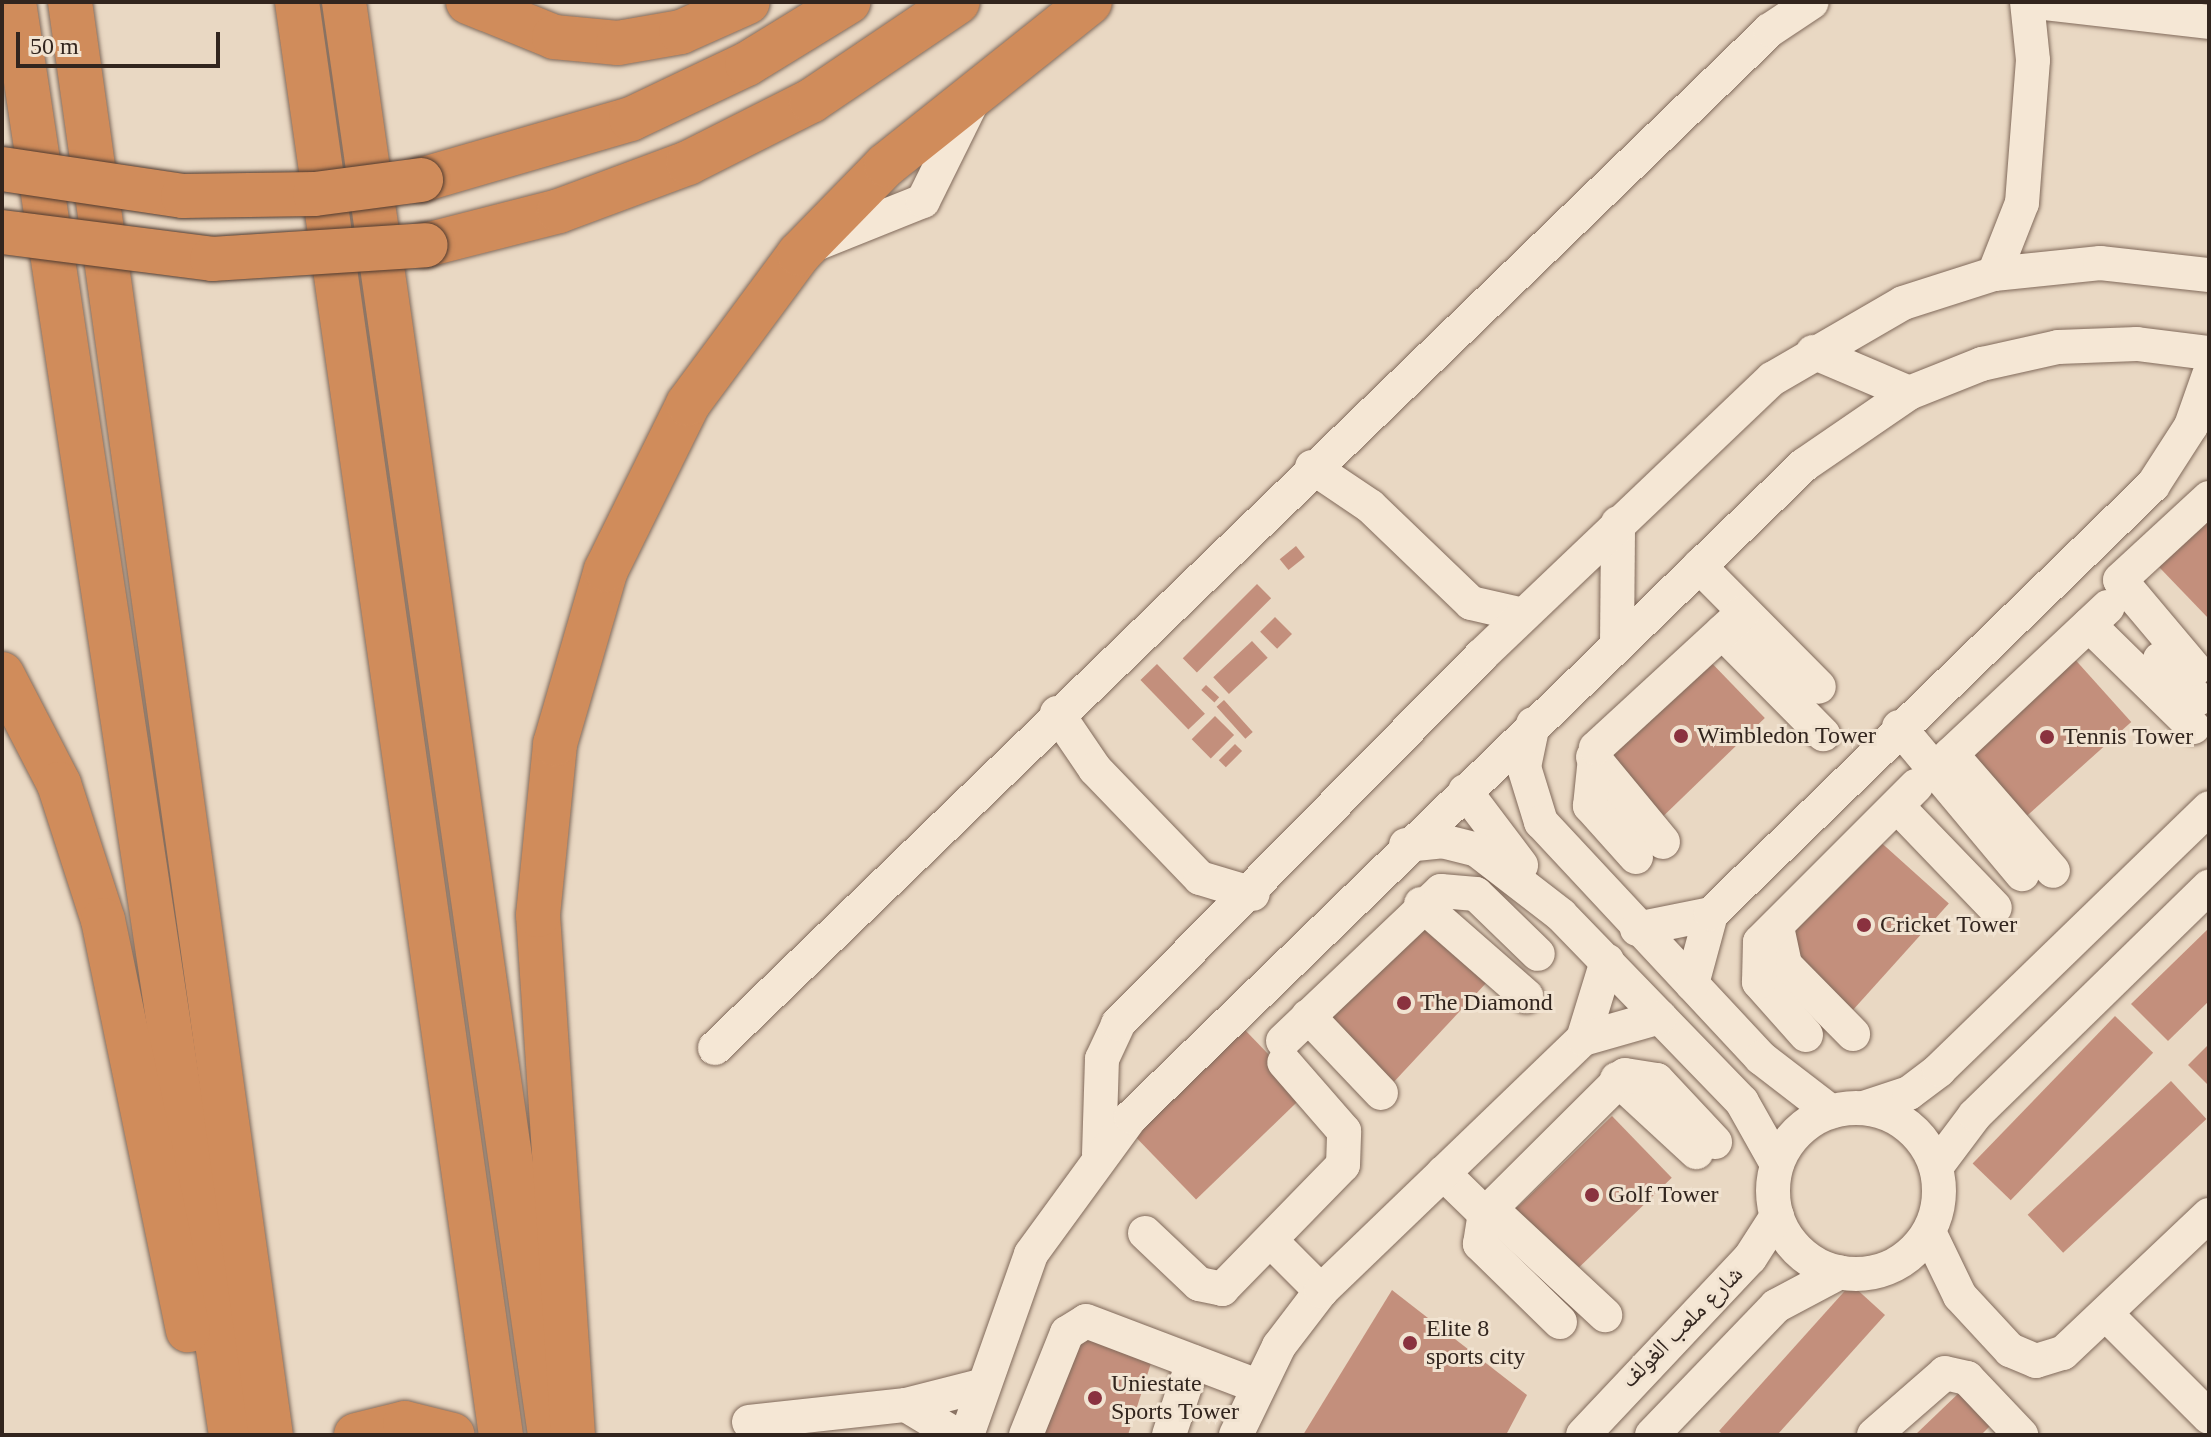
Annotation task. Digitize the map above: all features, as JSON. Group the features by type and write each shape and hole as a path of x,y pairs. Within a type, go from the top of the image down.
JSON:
{"highway":[{"path":"14,2 105,430 271,1435"},
{"path":"70,2 105,430 231,1435"},
{"path":"297,2 355,447 501,1435"},
{"path":"344,2 403,434 550,1435"},
{"path":"468,2 554,37 618,43 681,32 748,2"},
{"path":"2,169 196,196 315,194 421,180 631,119 747,64 848,2"},
{"path":"2,232 212,259 426,245 559,211 688,163 811,101 958,2"},
{"path":"573,1435 538,973 540,858 555,744 601,585 658,457 722,352 799,254 886,165 1090,2"},
{"path":"2,674 59,784 103,920 209,1435"},
{"path":"356,1435 405,1423 453,1435"}],"street":[{"path":"715,1048 1321,458 1770,30 1812,2"},
{"path":"1994,274 2022,203 2037,2 2209,22"},
{"path":"2022,203 2039,241 2065,265"},
{"path":"1099,1154 1102,1059 1111,1034 1253,894 1481,656 1734,410 1813,352 1903,303 1994,274 2065,265 2209,275"},
{"path":"967,1435 980,1386 1031,1254 1099,1154 1406,845 1804,465 1909,393 1982,364 2058,347 2137,344 2209,353"},
{"path":"1813,352 1909,393"},
{"path":"1637,929 1675,927 1711,914 1889,736 2153,485 2186,437 2209,375"},
{"path":"1321,458 1471,603 1523,615"},
{"path":"2061,572 2099,616 2196,698 2120,585 2125,571 2198,509 2153,485"},
{"path":"1617,645 1618,523"},
{"path":"1699,566 1732,622 1823,734"},
{"path":"1471,603 1481,656"},
{"path":"1806,1035 1759,982 1760,942 1924,780 2099,616"},
{"path":"1732,622 1819,687"},
{"path":"1650,850 1593,757 1606,733 1732,622"},
{"path":"1048,722 1200,878 1253,894"},
{"path":"1533,724 1524,767 1528,796 1588,879 1761,1058 1831,1112"},
{"path":"1889,736 1924,780 2020,885 1924,780"},
{"path":"1467,789 1588,879"},
{"path":"1467,789 1561,915"},
{"path":"1777,1164 1798,1131 1831,1112 1864,1108 1909,1093 1939,1070 2209,808"},
{"path":"1406,845 1442,841 1477,850 1561,915 1742,1102 1777,1164 1777,1216 1800,1253 1840,1272"},
{"path":"1200,878 1206,939"},
{"path":"1936,1167 1975,1115 2209,887"},
{"path":"1283,1052 1308,1016 1421,904 1441,891 1476,894 1538,954"},
{"path":"1421,904 1526,996"},
{"path":"1692,984 1711,914"},
{"path":"1777,927 1785,965 1853,1034"},
{"path":"1583,1039 1607,961"},
{"path":"1145,1233 1214,1290 1229,1286 1348,1154 1344,1131 1246,1003"},
{"path":"1308,1016 1381,1093"},
{"path":"1236,1435 1257,1386 1321,1291 1583,1039 1660,1017"},
{"path":"1283,1052 1367,1126"},
{"path":"1560,1322 1480,1244 1488,1212 1617,1079 1641,1074 1657,1080 1711,1152"},
{"path":"1864,1108 1909,1127 1936,1167 1939,1198 1929,1232 1886,1269"},
{"path":"1443,1173 1605,1315"},
{"path":"1929,1232 1960,1296 2010,1350 2036,1361 2063,1353 2107,1315 2209,1215"},
{"name":"شارع ملعب الغولف","path":"1583,1435 1750,1258 1777,1216"},
{"path":"1271,1241 1321,1291"},
{"path":"1652,1435 1776,1306 1840,1272 1886,1269 1960,1296"},
{"path":"2107,1315 2209,1417"},
{"path":"1026,1435 1054,1359 1078,1323 1257,1386"},
{"path":"1169,1435 1193,1362"},
{"path":"1874,1435 1945,1373 1967,1378 2021,1435"},
{"path":"749,1422 906,1405 980,1386"},
{"path":"906,1405 956,1435"}],"building":[{"path":"2209,519 2209,619 2159,567"},
{"path":"1296,546 1305,557 1288,570 1280,559"},
{"path":"1257,584 1271,598 1197,672 1183,658"},
{"path":"1275,617 1292,634 1277,649 1260,632"},
{"path":"1252,641 1268,658 1229,694 1213,677"},
{"name":"Wimbledon Tower","path":"1703,654 1765,718 1660,819 1598,755"},
{"name":"Tennis Tower","path":"2071,655 2131,722 2024,818 1964,751"},
{"path":"1157,664 1205,714 1188,730 1140,680"},
{"path":"1206,685 1219,697 1214,702 1201,690"},
{"path":"1224,700 1253,732 1245,739 1217,707"},
{"path":"1215,716 1234,735 1211,758 1192,739"},
{"path":"1235,744 1242,751 1226,767 1219,760"},
{"name":"Cricket Tower","path":"1876,838 1949,904 1851,1012 1778,946"},
{"name":"The Diamond","path":"1420,919 1487,982 1388,1088 1321,1025"},
{"path":"2209,928 2209,1001 2168,1041 2131,1004"},
{"path":"2115,1016 2153,1053 2011,1200 1973,1163"},
{"path":"1245,1030 1306,1093 1196,1200 1135,1136"},
{"path":"2209,1044 2209,1086 2188,1065"},
{"path":"2171,1081 2206,1119 2063,1253 2028,1215"},
{"name":"Golf Tower","path":"1612,1116 1672,1178 1572,1274 1513,1212"},
{"path":"1851,1284 1885,1315 1777,1435 1723,1435 1719,1431"},
{"name":"Elite 8 sports city","path":"1392,1290 1527,1395 1506,1435 1303,1435"},
{"name":"Uniestate Sports Tower","path":"1071,1334 1152,1360 1128,1435 1039,1435"},
{"path":"1962,1390 1994,1422 1981,1435 1915,1435"}],"place":[{"name":"Wimbledon Tower","path":"1681,736"},
{"name":"Tennis Tower","path":"2047,737"},
{"name":"Cricket Tower","path":"1864,925"},
{"name":"The Diamond","path":"1404,1003"},
{"name":"Golf Tower","path":"1592,1195"},
{"name":"Elite 8 sports city","path":"1410,1343"},
{"name":"Uniestate Sports Tower","path":"1095,1398"}]}
